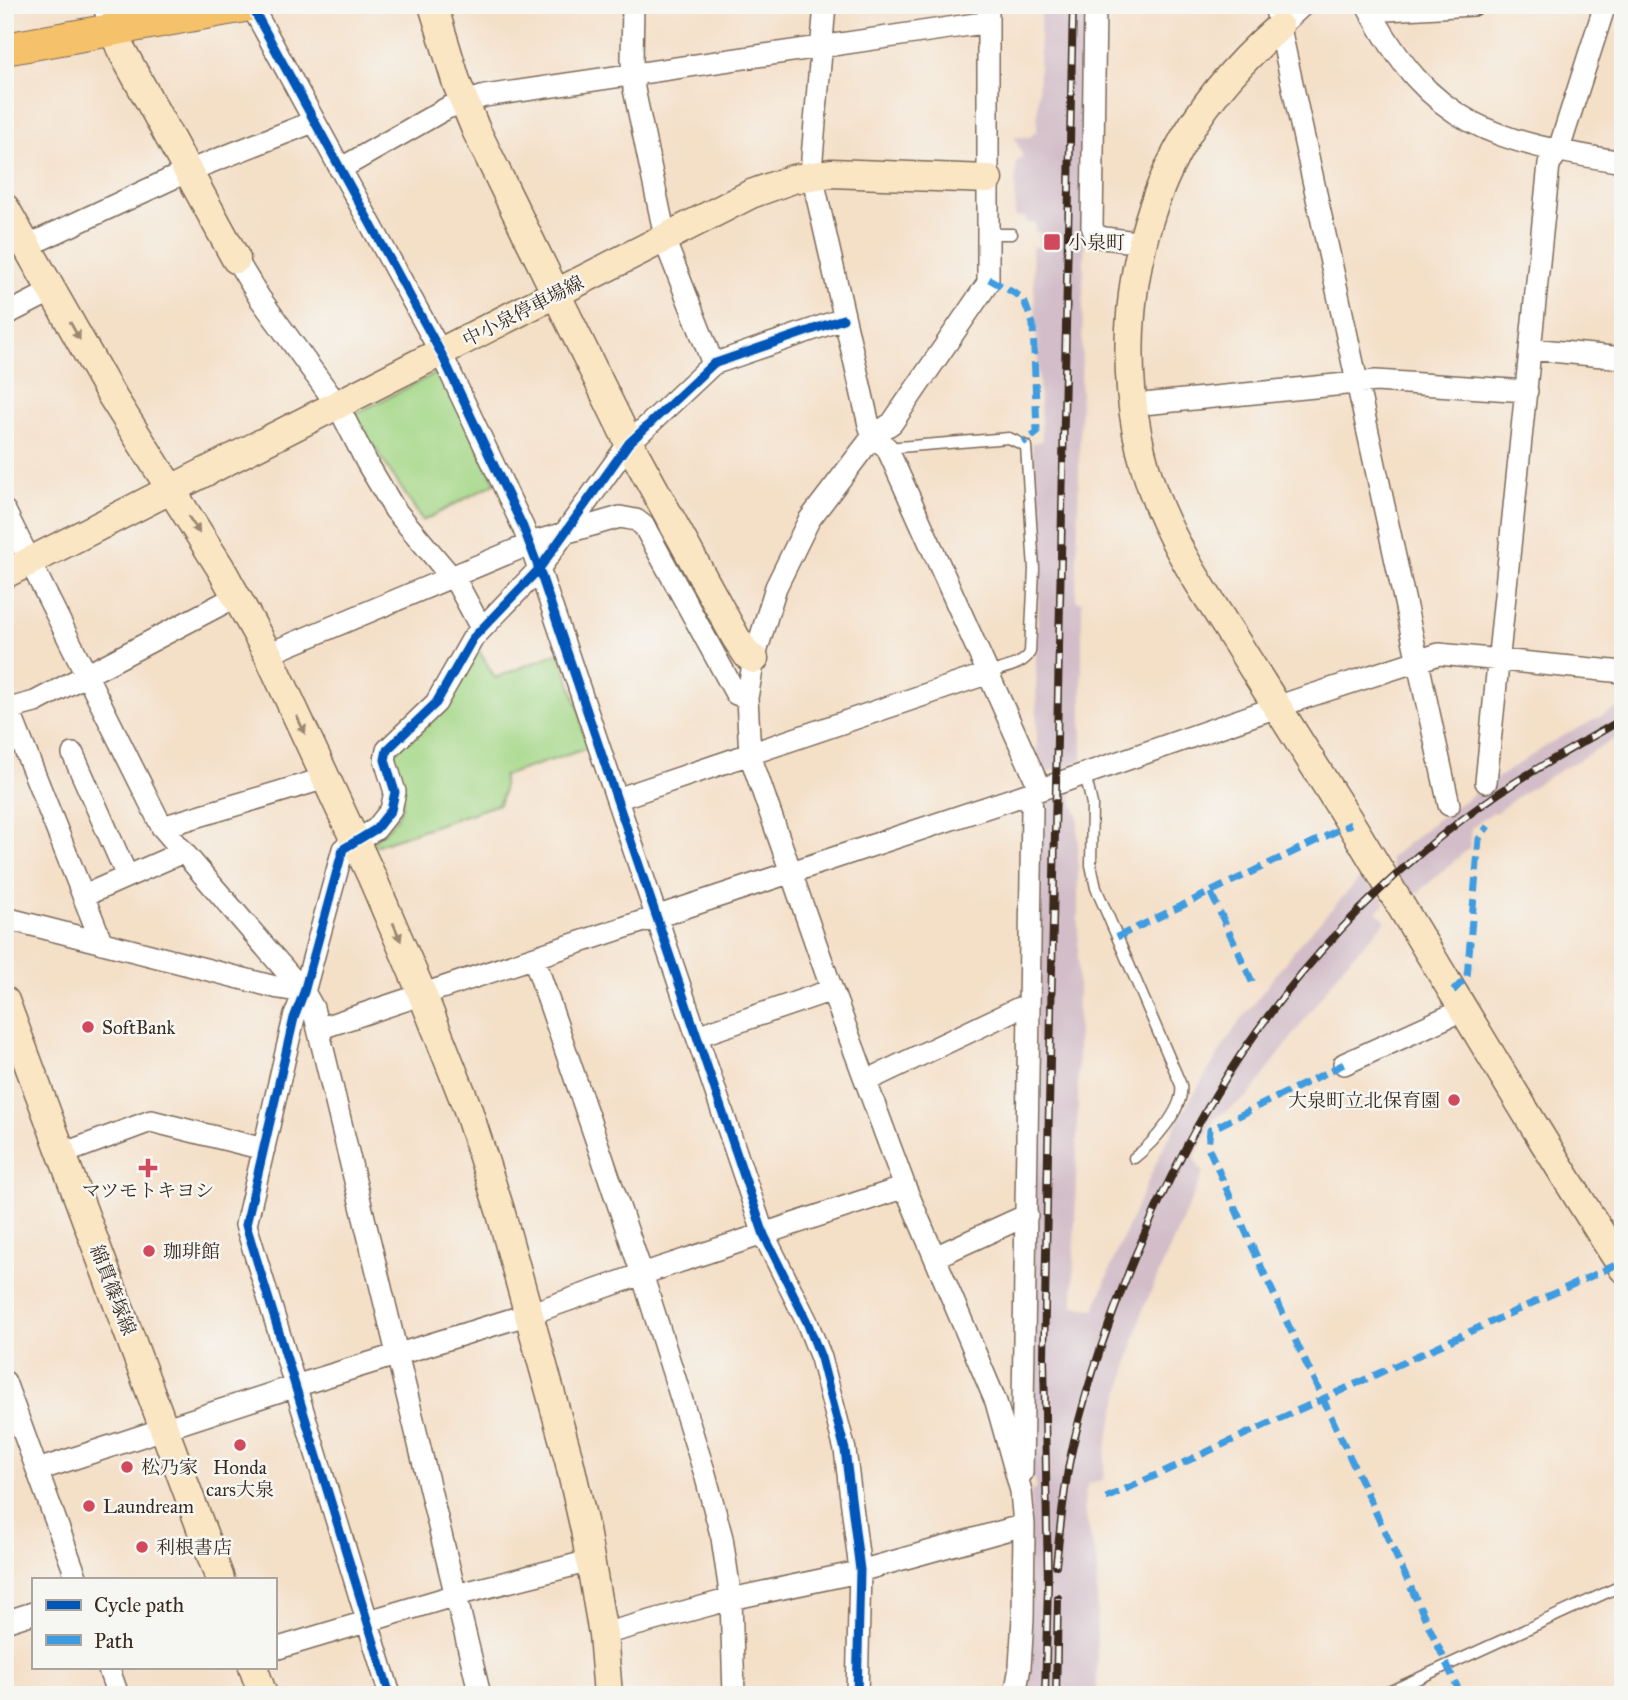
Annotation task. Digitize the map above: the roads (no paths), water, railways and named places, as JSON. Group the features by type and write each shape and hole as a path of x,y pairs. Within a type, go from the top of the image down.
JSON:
{"main road":[{"path":"5,49 108,18 251,5"}],"street":[{"path":"251,5 441,353 483,438 539,569 764,1235 807,1321 833,1398 845,1450 860,1570 857,1695"},
{"path":"433,5 476,130 629,443 701,602 736,694 747,698"},
{"path":"633,5 632,74 668,249 713,364"},
{"path":"825,5 811,158 812,175 869,425 880,442 989,673 1035,791 1032,809 1028,1008 1021,1491 1024,1525 1023,1619 1015,1695"},
{"path":"1096,5 1091,226 1096,235 1104,238 1144,243"},
{"path":"1303,5 1277,16 1233,71 1176,153 1152,209 1134,291 1130,363 1133,405 1148,475 1167,524 1195,576 1623,1268"},
{"path":"1473,5 1370,10 1397,57 1418,82 1456,115 1505,137 1558,152 1623,162"},
{"path":"1486,782 1549,164 1558,152 1605,5"},
{"path":"340,169 464,101 976,24 988,15"},
{"path":"988,15 987,287 880,442 809,520 776,587 754,659 747,698 750,755 832,990 905,1187 996,1402 1021,1491"},
{"path":"1277,16 1449,805"},
{"path":"108,18 121,49 259,297 338,406 395,510 451,577 481,628"},
{"path":"27,246 188,171 313,122"},
{"name":"中小泉停車場線","path":"17,568 772,185 812,175 859,173 988,179"},
{"path":"5,208 110,393 220,567 268,654 394,925 423,996 467,1107 500,1210 569,1460 603,1634 608,1695"},
{"path":"5,315 52,291"},
{"path":"390,1695 246,1225 295,1018 343,849 376,829 391,810 395,792 385,760 387,750 436,703 481,628 539,569 629,443 713,364 843,320"},
{"path":"1531,349 1623,358"},
{"path":"1133,405 1376,380 1527,391"},
{"path":"5,511 17,568 85,674 162,827 304,992 313,1008 480,1695"},
{"path":"268,654 530,544 620,517 636,520 644,526 701,602 736,638 748,656 754,659"},
{"path":"102,943 7,710 35,702 237,596"},
{"path":"318,1029 1035,791 1418,659 1439,654 1623,672"},
{"path":"617,799 989,673"},
{"path":"73,754 127,877"},
{"path":"162,827 326,778"},
{"path":"83,896 183,852"},
{"path":"5,918 279,988 304,992"},
{"path":"534,958 642,1273 705,1474 722,1538 731,1599 734,1695"},
{"path":"697,1036 832,990"},
{"name":"綿貫篠塚線","path":"6,1006 220,1578"},
{"path":"866,1081 1019,1008 1028,1008"},
{"path":"1344,1064 1465,1009"},
{"path":"62,1154 150,1121 264,1149"},
{"path":"38,1470 295,1385 529,1314 642,1273 905,1187"},
{"path":"935,1257 1027,1215"},
{"path":"5,1382 77,1578"},
{"path":"603,1634 731,1599 860,1570 1024,1525"},
{"path":"276,1649 456,1595 590,1561"},
{"path":"5,1622 32,1613"},
{"path":"108,1668 113,1693"},
{"path":"253,1668 263,1695"}],"lane":[{"path":"987,234 1012,234"},
{"path":"880,442 1009,438 1026,446 1034,569 1030,652 1023,660 989,673"},
{"path":"1085,774 1093,804 1091,865 1096,888 1183,1093 1181,1104 1145,1149 1134,1157"},
{"path":"1382,1695 1623,1585"}],"railway":[{"path":"1045,1695 1048,1585 1044,1357 1073,5"},
{"path":"1056,1565 1065,1489 1075,1437 1097,1358 1115,1307 1172,1174 1204,1114 1243,1051 1306,968 1342,928 1418,856 1499,793 1623,719"},
{"path":"1056,1695 1058,1598"}],"place":[{"name":"小泉町","path":"1052,242"},
{"name":"SoftBank","path":"88,1027"},
{"name":"大泉町立北保育園","path":"1454,1100"},
{"name":"マツモトキヨシ","path":"148,1168"},
{"name":"珈琲館","path":"149,1251"},
{"name":"Honda cars大泉","path":"240,1445"},
{"name":"松乃家","path":"127,1467"},
{"name":"Laundream","path":"89,1506"},
{"name":"利根書店","path":"142,1547"}]}
